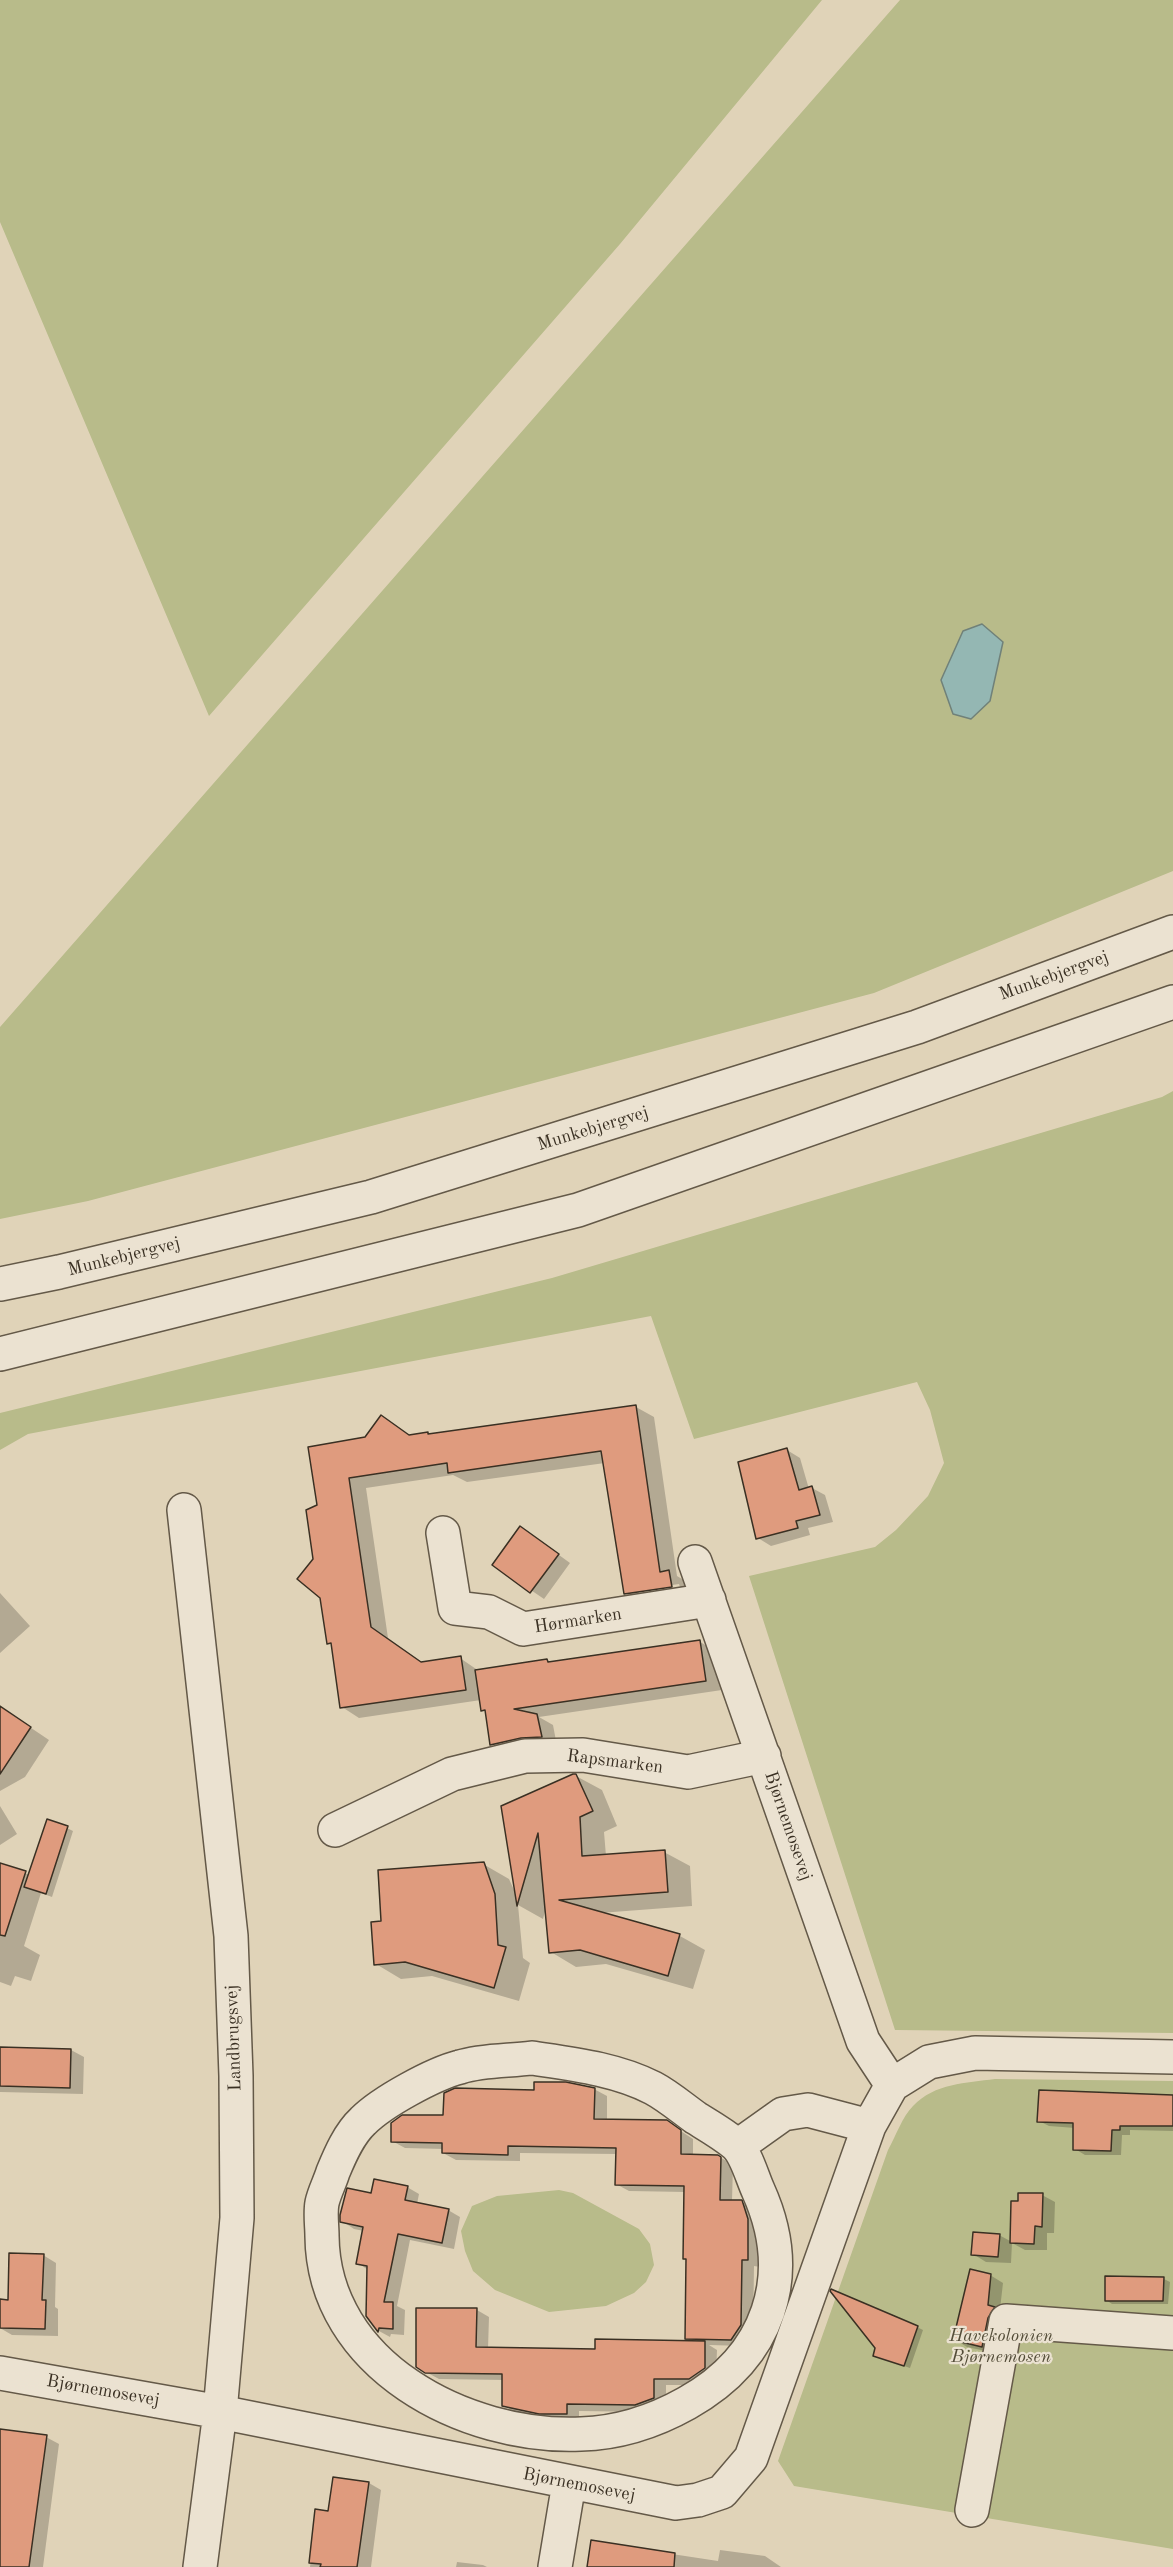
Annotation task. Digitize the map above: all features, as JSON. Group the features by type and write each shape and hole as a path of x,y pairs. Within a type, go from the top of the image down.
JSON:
{"street":[{"name":"Munkebjergvej","path":"0,1284 370,1197 917,1026 1173,932"},
{"path":"0,1354 578,1210 1173,1002"},
{"name":"Landbrugsvej","path":"184,1510 231,1936 236,2076 237,2218 220,2412 200,2567"},
{"name":"Hørmarken","path":"444,1533 455,1608 489,1612 523,1629 709,1600"},
{"name":"Bjørnemosevej","path":"695,1562 863,2041 892,2085"},
{"name":"Rapsmarken","path":"335,1830 452,1773 525,1756 583,1755 688,1772 764,1756"},
{"name":"Bjørnemosevej","path":"0,2373 220,2412 676,2503 698,2500 722,2492 751,2458 869,2126 892,2085 929,2062 975,2053 1173,2057"},
{"path":"532,2058 594,2068 652,2088 738,2146 771,2217 777,2253 776,2289 765,2321 746,2354 711,2390 672,2411 630,2428 582,2434 542,2433 475,2420 433,2401 391,2373 356,2338 329,2289 322,2254 322,2204 340,2155 362,2122 412,2087 461,2066 532,2058"},
{"path":"738,2146 783,2114 808,2110 869,2126"},
{"path":"972,2510 1006,2321 1173,2333"},
{"path":"555,2567 568,2483"}],"green space":[{"path":"0,0 822,0 620,244 209,716 0,222"},
{"path":"900,0 1173,0 1173,871 874,993 88,1201 0,1219 0,1027"},
{"path":"1173,1091 1173,2033 895,2030 749,1576 875,1547 896,1530 928,1496 944,1463 930,1410 917,1382 694,1439 651,1316 28,1434 0,1450 0,1413 552,1278 1162,1097"},
{"name":"Havekolonien Bjørnemosen","path":"995,2079 1173,2081 1173,2549 794,2486 778,2461 888,2150 902,2121 909,2110 922,2098 941,2088"},
{"path":"559,2190 573,2193 639,2229 650,2244 654,2265 646,2282 634,2293 606,2306 549,2312 495,2290 473,2271 465,2251 461,2231 472,2206 497,2196"}],"water":[{"path":"982,624 1003,642 990,701 971,719 953,714 941,680 963,631"}],"building":[{"path":"636,1405 660,1572 669,1570 672,1587 624,1594 601,1451 448,1473 447,1463 349,1478 371,1627 421,1662 461,1656 466,1690 340,1708 331,1643 327,1644 320,1598 297,1579 313,1559 306,1510 317,1505 308,1447 365,1437 381,1415 409,1435"},
{"path":"787,1448 799,1490 812,1486 820,1515 796,1521 798,1528 756,1539 738,1462"},
{"path":"520,1526 559,1554 530,1593 492,1565"},
{"path":"700,1640 706,1681 514,1709 537,1714 542,1737 521,1738 490,1745 485,1710 481,1711 475,1670"},
{"path":"0,1706 31,1727 0,1774"},
{"path":"576,1774 593,1811 580,1817 582,1856 665,1850 668,1892 559,1900 680,1934 668,1976 580,1950 549,1953 538,1833 517,1906 501,1806"},
{"path":"47,1819 68,1826 46,1894 24,1887"},
{"path":"484,1862 495,1894 498,1945 506,1947 494,1988 405,1962 374,1965 371,1922 381,1921 378,1870"},
{"path":"0,1863 26,1871 5,1936 0,1935"},
{"path":"0,2047 71,2049 70,2088 0,2086"},
{"path":"534,2082 566,2082 595,2088 594,2119 667,2120 681,2130 681,2154 721,2157 720,2200 742,2200 748,2219 748,2260 742,2260 741,2325 731,2340 685,2339 684,2186 615,2185 616,2148 508,2146 508,2155 442,2153 442,2143 391,2142 391,2123 402,2115 443,2115 444,2093 455,2088 534,2090"},
{"path":"1039,2090 1173,2095 1173,2126 1120,2126 1120,2130 1112,2130 1111,2151 1073,2150 1073,2123 1037,2122"},
{"path":"374,2179 408,2186 405,2200 449,2209 442,2243 398,2234 384,2302 393,2302 393,2329 379,2328 378,2332 366,2316 367,2266 356,2264 363,2227 340,2222 347,2188 371,2193"},
{"path":"1018,2193 1043,2193 1042,2227 1035,2226 1034,2244 1010,2243 1011,2201 1018,2201"},
{"path":"973,2232 1000,2234 998,2257 971,2255"},
{"path":"9,2253 44,2254 42,2300 46,2300 45,2329 0,2328 0,2299 8,2300"},
{"path":"970,2269 991,2274 988,2305 995,2307 988,2318 982,2347 953,2340"},
{"path":"1105,2276 1164,2277 1163,2301 1105,2301"},
{"path":"831,2289 918,2326 904,2366 873,2356 875,2348 830,2291"},
{"path":"416,2308 477,2308 476,2347 595,2349 595,2339 705,2341 705,2368 689,2379 654,2379 654,2398 635,2405 567,2404 567,2414 539,2414 502,2406 502,2374 425,2373 416,2367"},
{"path":"0,2429 47,2435 29,2567 0,2567"},
{"path":"333,2477 369,2482 357,2567 320,2567 321,2564 309,2563 315,2509 328,2511"},
{"path":"591,2540 675,2553 674,2567 587,2567"}]}
